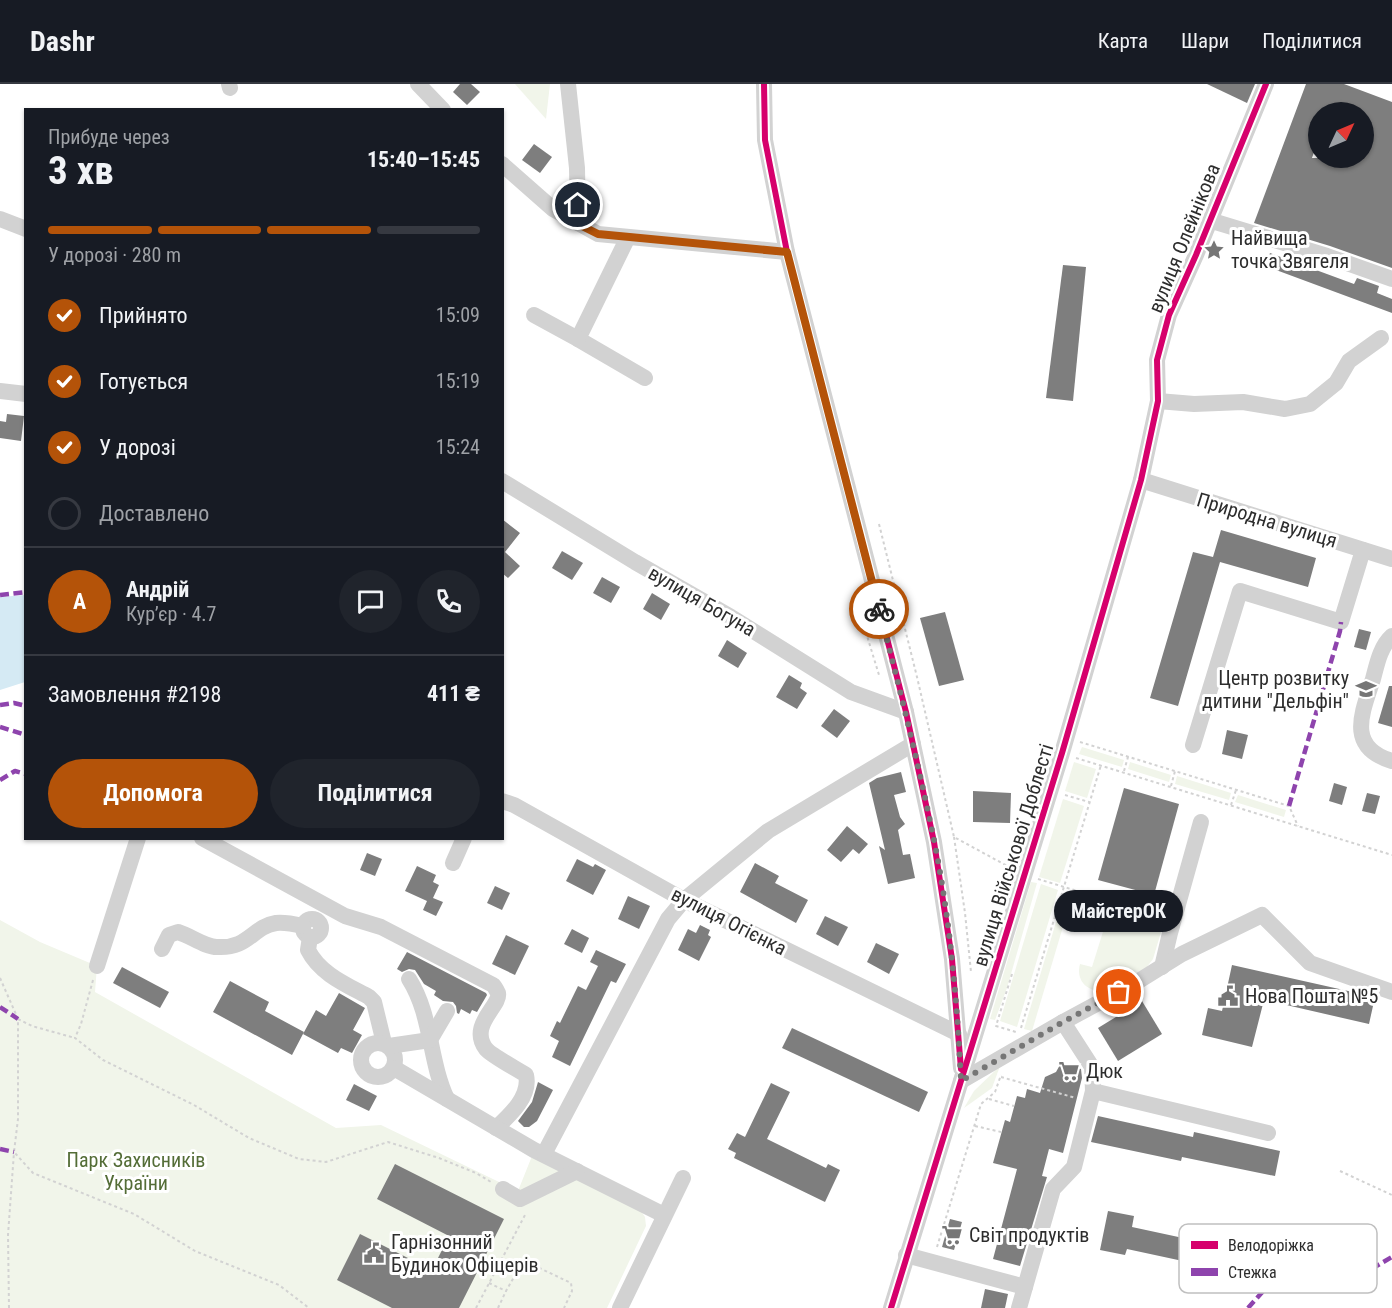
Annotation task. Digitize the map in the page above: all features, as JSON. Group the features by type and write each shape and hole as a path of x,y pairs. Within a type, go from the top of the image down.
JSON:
{"street":[{"path":"568,84 577,168 578,224"},
{"path":"764,84 765,140 787,252 906,712 934,842 944,900 959,1034 961,1081 1182,954 1262,915 1310,963 1392,992"},
{"name":"вулиця Олейнікова","path":"1142,480 1158,401 1157,360 1169,315 1266,84"},
{"path":"422,97 440,108"},
{"path":"504,166 553,209 598,234 787,252"},
{"path":"0,219 24,228"},
{"path":"1209,220 1327,256 1392,279"},
{"path":"578,339 628,237"},
{"path":"534,315 645,378"},
{"path":"1158,401 1194,404 1243,402 1285,409 1310,404 1336,383 1349,361 1381,338"},
{"path":"0,391 24,394"},
{"name":"Природна вулиця","path":"1142,480 1392,559"},
{"name":"вулиця Військової Доблесті","path":"891,1308 1062,753 1142,480"},
{"name":"вулиця Богуна","path":"504,482 635,562 732,617 851,692 906,712"},
{"path":"1193,745 1240,591 1341,622 1363,550"},
{"path":"1392,636 1384,646 1378,660 1360,723 1362,737 1370,750 1392,761"},
{"path":"543,1154 668,919 684,900 768,831 913,744"},
{"name":"вулиця Огієнка","path":"504,802 514,805 684,900 959,1034"},
{"path":"1162,967 1201,822"},
{"path":"97,966 137,840"},
{"path":"206,840 345,916 381,927 493,985 498,996 485,1017 482,1027 484,1044 488,1051 526,1075 528,1084 525,1093 496,1128"},
{"path":"453,863 463,840"},
{"path":"292,887 303,908 308,950 320,965 339,981 372,999 387,1045 396,1056 394,1068 385,1076 373,1076 364,1069 361,1057 363,1051 372,1043 387,1045 430,1040"},
{"path":"162,948 169,935 178,932 214,948 227,947 242,944 263,928 276,923 307,927 331,916 345,916"},
{"path":"409,979 418,993 441,1086 447,1099"},
{"path":"430,1040 447,1011"},
{"path":"1020,1308 1053,1189 1074,1167 1091,1096 1092,1066 1063,1022"},
{"path":"394,1068 543,1154 664,1215"},
{"path":"1091,1096 1268,1133"},
{"path":"503,1189 520,1199 578,1171"},
{"path":"620,1308 683,1178"},
{"path":"906,1255 1025,1287"}],"path":[{"path":"879,524 954,837 966,913 971,972"},
{"path":"1076,741 1289,806 1298,826"},
{"path":"1062,753 1392,855"},
{"path":"1123,772 1128,757"},
{"path":"996,1026 1019,1033 1101,765"},
{"path":"1170,787 1175,771"},
{"path":"1231,805 1236,790"},
{"path":"1060,793 1089,802"},
{"path":"954,837 1024,874 1173,920"},
{"path":"75,1038 97,966"},
{"path":"0,978 18,1019 18,1119 8,1235 9,1308"},
{"path":"18,1019 32,1026 75,1038 103,1060 184,1100 249,1138 299,1160 326,1162 388,1142 476,1173 503,1189"},
{"path":"1007,1038 1009,1030"},
{"path":"932,1262 981,1104 995,1092 1003,1069"},
{"path":"1001,1077 1091,1096"},
{"path":"989,1099 1014,1106"},
{"path":"975,1126 1002,1132"},
{"path":"14,1152 33,1173 134,1214 195,1251 279,1285 309,1308"},
{"path":"1340,1171 1392,1195"},
{"path":"476,1308 526,1212"},
{"path":"498,1308 518,1270 531,1264 571,1283 573,1291 564,1308"},
{"path":"489,1283 506,1291"}],"green space":[{"path":"515,84 550,84 546,119"},
{"path":"1082,747 1124,760 1122,767 1079,754"},
{"path":"1074,762 1096,769 1087,798 1065,791"},
{"path":"1130,762 1171,775 1169,782 1128,769"},
{"path":"1177,776 1231,793 1229,800 1175,784"},
{"path":"1238,795 1286,810 1284,817 1235,802"},
{"path":"1063,799 1084,806 1060,883 1039,877"},
{"path":"1031,882 1037,883 1007,988 995,1020 990,1019"},
{"path":"1041,884 1058,890 1017,1027 1000,1021"},
{"path":"1065,892 1097,901 1094,910 1070,903 1032,1031 1024,1029"},
{"path":"1111,906 1164,922 1153,959 1146,968 1100,991 1083,983 1079,969 1080,964 1092,967"},
{"name":"Парк Захисників України","path":"0,920 40,942 97,966 95,992 336,1128 381,1125 518,1191 532,1156 641,1211 645,1217 646,1226 607,1308 0,1308"},
{"path":"1000,1066 992,1088 964,1108 974,1091"}],"water":[{"path":"24,595 24,682 0,690 0,597"}],"building":[{"path":"460,84 471,84 480,92 467,105 453,92"},
{"path":"1207,84 1255,84 1247,103"},
{"path":"1306,84 1344,84 1392,102 1392,268 1254,223"},
{"path":"534,144 552,157 540,173 522,160"},
{"path":"1270,253 1354,284 1357,278 1379,286 1377,293 1392,299 1392,313 1265,266"},
{"path":"1063,265 1086,267 1073,401 1046,398"},
{"path":"7,414 24,416 21,441 0,438 0,421 6,422"},
{"path":"504,521 520,533 505,552 520,566 508,578 504,575"},
{"path":"1221,530 1316,558 1308,587 1220,562 1178,706 1150,698 1193,552 1213,557"},
{"path":"562,551 583,563 572,580 552,568"},
{"path":"602,577 620,587 611,603 593,593"},
{"path":"652,593 670,604 661,620 643,609"},
{"path":"945,612 964,680 939,686 920,618"},
{"path":"1359,629 1371,632 1366,650 1354,647"},
{"path":"727,640 747,653 738,668 718,656"},
{"path":"789,675 802,683 800,688 807,693 797,709 776,697"},
{"path":"1389,686 1392,686 1392,727 1378,723"},
{"path":"834,709 850,721 837,738 821,726"},
{"path":"1227,730 1248,735 1242,759 1222,754"},
{"path":"901,772 906,792 894,795 900,817 905,824 898,830 903,855 910,854 915,878 888,884 879,846 885,850 869,783 877,778"},
{"path":"1334,783 1347,787 1342,805 1329,801"},
{"path":"1124,788 1179,804 1154,895 1098,880"},
{"path":"973,791 1011,793 1010,823 973,822"},
{"path":"1367,793 1380,796 1375,814 1362,811"},
{"path":"847,826 868,844 859,854 853,849 841,862 827,850"},
{"path":"367,853 382,859 375,876 360,870"},
{"path":"577,859 593,867 595,864 606,870 593,895 566,881"},
{"path":"755,863 779,876 775,883 808,900 796,923 740,892"},
{"path":"417,866 436,875 433,882 439,885 433,898 443,902 436,916 423,910 427,901 405,891"},
{"path":"495,886 510,893 502,910 487,903"},
{"path":"628,896 650,906 639,929 618,919"},
{"path":"825,916 848,927 838,946 816,934"},
{"path":"700,925 710,930 708,935 711,937 699,961 678,950 688,929 696,933"},
{"path":"572,929 589,938 582,953 564,944"},
{"path":"506,935 529,946 515,975 492,964"},
{"path":"876,943 899,954 889,974 867,962"},
{"path":"596,950 626,964 616,983 611,981 570,1066 552,1057 559,1041 550,1036 557,1021 560,1023 578,986 586,990 598,966 590,962"},
{"path":"407,952 486,993 477,1012 472,1010 470,1014 461,1009 459,1014 457,1013 453,1002 443,1001 434,995 436,991 424,984 415,970 409,969 402,972 397,969"},
{"path":"1232,965 1375,997 1369,1024 1264,1000 1252,1047 1202,1035 1208,1008 1222,1011"},
{"path":"122,967 169,992 160,1008 113,983"},
{"path":"230,981 269,1002 265,1011 304,1032 292,1055 213,1012"},
{"path":"339,993 365,1008 353,1030 362,1035 352,1053 341,1048 338,1053 303,1034 316,1010 326,1016"},
{"path":"1142,1001 1162,1034 1118,1061 1098,1028"},
{"path":"792,1028 928,1092 919,1112 782,1048"},
{"path":"1061,1063 1081,1069 1082,1078 1063,1153 1049,1149 1042,1176 1047,1177 1020,1266 993,1259 1017,1169 993,1163 1005,1120 1010,1122 1017,1096 1025,1098 1027,1089 1040,1093 1045,1077 1056,1072"},
{"path":"538,1082 553,1090 537,1121 529,1127 524,1127 518,1121 532,1102"},
{"path":"771,1083 790,1092 767,1139 826,1168 828,1164 840,1170 825,1202 734,1158 736,1153 728,1149 737,1133 745,1137"},
{"path":"354,1084 377,1096 369,1111 346,1100"},
{"path":"1098,1116 1193,1137 1194,1132 1280,1151 1275,1176 1182,1157 1181,1161 1091,1142"},
{"name":"Гарнізонний Будинок Офіцерів","path":"395,1164 504,1219 459,1308 392,1308 337,1280 360,1234 432,1270 449,1236 377,1199"},
{"path":"1108,1211 1134,1216 1132,1227 1179,1237 1179,1260 1127,1249 1125,1255 1100,1250"},
{"name":"Світ продуктів","path":"950,1219 962,1222 954,1250 942,1247"},
{"path":"985,1289 1008,1294 1005,1308 981,1308"}],"marked path":[{"path":"0,595 24,592"},
{"path":"1289,806 1341,622"},
{"path":"0,705 14,703 24,706"},
{"path":"0,727 24,734"},
{"path":"0,780 15,771 24,773"},
{"path":"0,1007 18,1019"},
{"path":"0,1149 14,1152"},
{"path":"1377,1266 1392,1257"},
{"path":"1248,1308 1261,1293"}],"cycle path":[{"path":"764,84 765,140 787,252 906,712 934,842 952,959 961,1069"},
{"path":"891,1308 1062,753 1141,480 1158,401 1157,360 1169,315 1266,84"}],"way so far":[{"path":"879,609 906,712 934,842 952,959 961,1081 1119,992"}],"place":[{"name":"Найвища точка Звягеля","path":"1214,250"},
{"name":"Центр розвитку дитини \"Дельфін\"","path":"1366,689"},
{"name":"МайстерОК","path":"1119,992"},
{"name":"Нова Пошта №5","path":"1228,996"},
{"name":"Дюк","path":"1069,1071"},
{"name":"Світ продуктів","path":"952,1235"},
{"name":"Гарнізонний Будинок Офіцерів","path":"374,1253"}],"route":[{"path":"578,205 578,224 598,234 787,252 879,609"}]}
